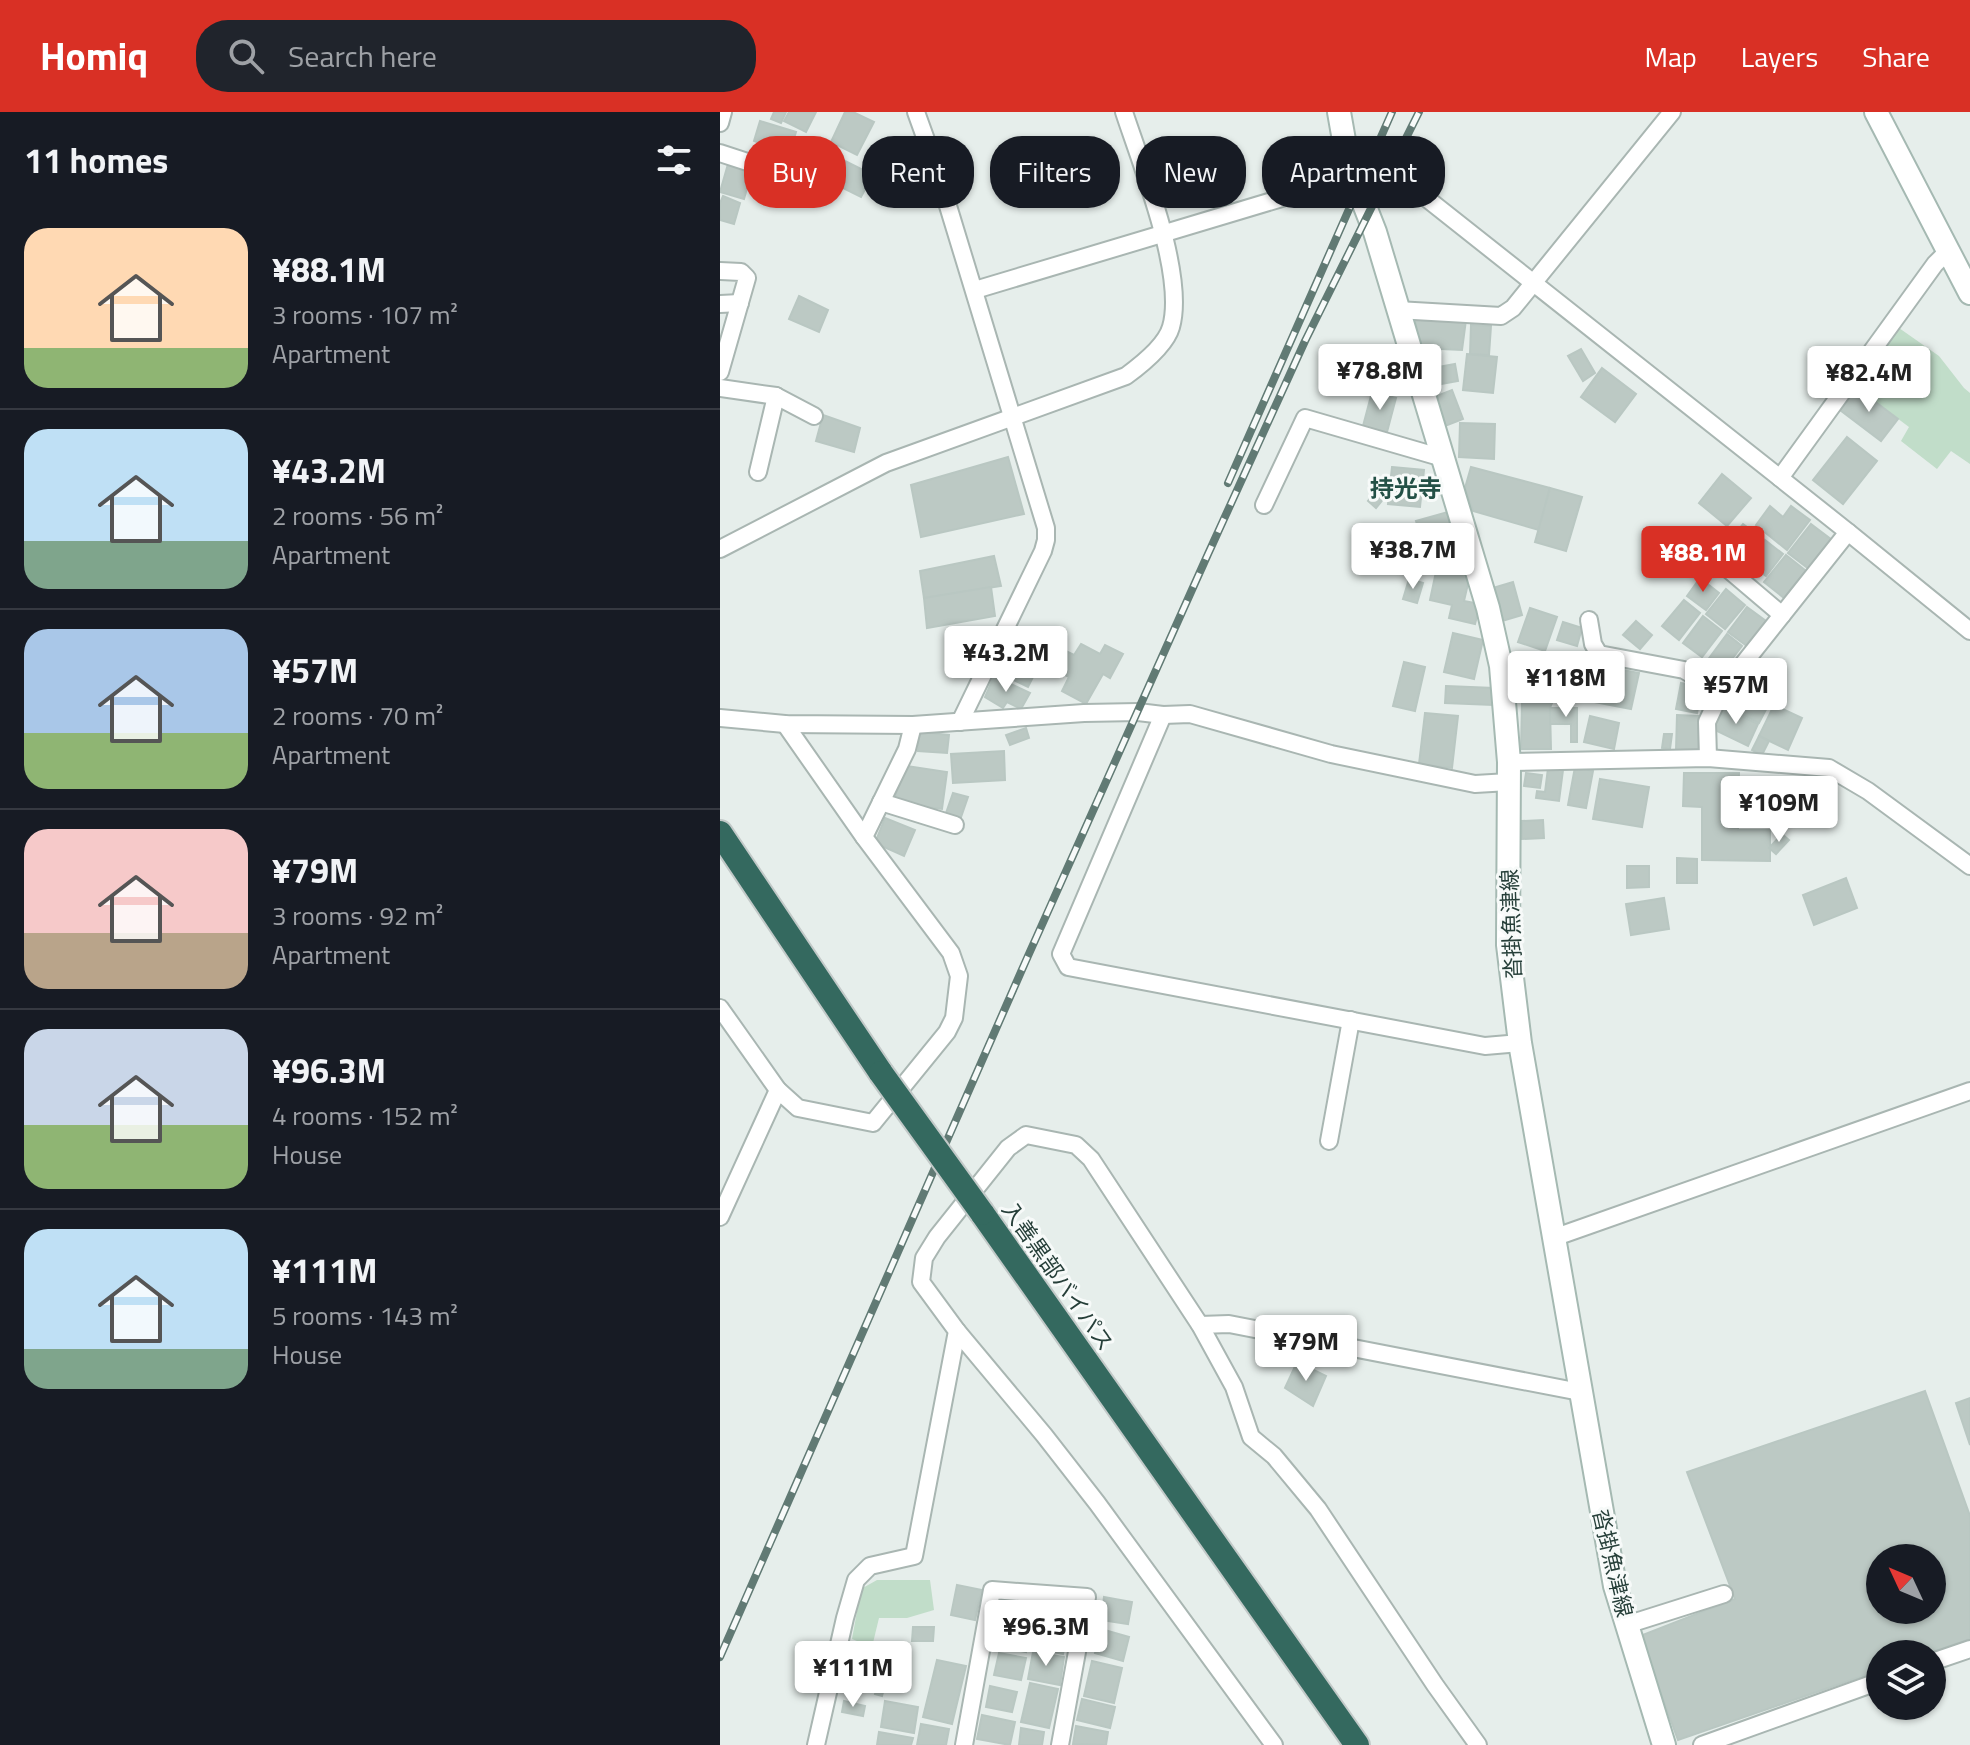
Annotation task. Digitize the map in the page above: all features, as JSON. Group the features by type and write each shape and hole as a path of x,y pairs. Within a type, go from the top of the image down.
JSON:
{"highway":[{"name":"入善黒部バイパス","path":"720,833 881,1073 1357,1745"}],"main road":[{"name":"沓掛魚津線","path":"1339,112 1343,136"},
{"path":"1876,112 1970,293"},
{"name":"沓掛魚津線","path":"1366,208 1492,623 1501,666 1509,772 1508,945 1520,1043 1610,1562 1626,1625 1664,1745"}],"street":[{"path":"720,123 723,112"},
{"path":"916,112 975,290 1046,528 1043,551 960,722"},
{"path":"720,549 886,463 1126,376 1150,358 1171,328 1175,288 1163,235 1124,112"},
{"path":"1397,310 1501,316 1513,308 1672,112"},
{"path":"720,153 744,161"},
{"path":"975,290 1262,205"},
{"path":"1439,208 1970,631"},
{"path":"1780,478 1935,264 1948,251"},
{"path":"720,271 741,272 747,278 724,341 720,372"},
{"path":"720,304 740,303"},
{"path":"720,388 776,396 814,416"},
{"path":"758,472 776,396"},
{"path":"1264,505 1305,418 1443,458"},
{"path":"1708,758 1707,722 1721,692 1848,532"},
{"path":"1729,570 1782,615"},
{"path":"1589,620 1593,644 1599,654 1684,670 1721,692"},
{"path":"720,718 785,724 913,725 1084,713 1190,714 1331,754 1475,784 1509,772 1708,758 1829,768 1868,791 1970,866"},
{"path":"1163,715 1061,954 1068,967 1485,1046 1520,1043"},
{"path":"720,1008 778,1090 798,1108 873,1123 947,1032 954,1018 959,976 951,953 785,724"},
{"path":"864,837 907,749 913,725"},
{"path":"881,802 955,825"},
{"path":"1329,1141 1351,1020"},
{"path":"720,1217 778,1090"},
{"path":"1553,1238 1970,1091"},
{"path":"1274,1745 1097,1503 921,1282 924,1258 937,1237 1008,1148 1026,1135 1076,1145 1091,1159 1200,1325 1234,1387 1251,1437 1274,1456 1318,1509 1478,1745"},
{"path":"1200,1325 1229,1324 1580,1392"},
{"path":"816,1745 856,1580 870,1566 914,1556 957,1331"},
{"path":"964,1745 992,1590 1087,1597 1060,1745"},
{"path":"1626,1625 1724,1594"},
{"path":"1946,1657 1970,1649"},
{"path":"1702,1745 1866,1686"}],"green space":[{"path":"1899,328 1939,356 1970,393 1970,464 1951,451 1937,469 1901,441 1909,427 1857,388"},
{"path":"877,1580 930,1580 934,1610 907,1618 879,1618 872,1647 852,1639 861,1589"}],"building":[{"path":"774,112 786,112 781,123 771,119"},
{"path":"789,112 816,112 806,132 784,121"},
{"path":"845,112 853,112 874,122 867,136 862,136 857,155 846,150 846,136 834,136"},
{"path":"760,121 796,132 795,136 756,136"},
{"path":"846,162 862,170 861,197 846,190"},
{"path":"728,164 744,169 744,199 720,192"},
{"path":"723,196 740,203 734,224 720,220"},
{"path":"799,296 828,310 819,332 789,319"},
{"path":"1415,317 1466,320 1462,350 1419,348"},
{"path":"1471,325 1491,326 1489,355 1470,354"},
{"path":"1581,349 1595,373 1583,381 1568,356"},
{"path":"1467,354 1497,357 1493,393 1463,390"},
{"path":"1455,364 1458,381 1441,384 1438,367"},
{"path":"1602,368 1636,394 1615,422 1581,397"},
{"path":"1857,388 1898,419 1881,441 1840,410"},
{"path":"1452,390 1463,419 1445,426 1434,397"},
{"path":"1372,392 1396,398 1387,432 1363,426"},
{"path":"823,415 860,428 854,452 816,441"},
{"path":"1460,423 1495,424 1494,459 1459,457"},
{"path":"1847,437 1877,461 1843,504 1813,480"},
{"path":"1008,457 1024,514 921,537 911,485"},
{"path":"1392,467 1424,470 1420,507 1388,504"},
{"path":"1471,467 1550,488 1539,530 1473,511 1465,488"},
{"path":"1722,474 1751,498 1727,526 1699,503"},
{"path":"1550,488 1582,497 1566,551 1535,542"},
{"path":"1376,491 1385,497 1376,508 1368,501"},
{"path":"1770,506 1783,517 1791,506 1810,520 1787,550 1756,525"},
{"path":"1448,512 1455,536 1423,545 1416,521"},
{"path":"1743,524 1763,539 1749,557 1729,541"},
{"path":"1811,524 1832,540 1809,569 1788,553"},
{"path":"1765,540 1783,554 1766,576 1748,562"},
{"path":"1727,542 1738,550 1729,562 1718,554"},
{"path":"1786,555 1806,571 1784,598 1764,582"},
{"path":"994,556 1001,586 924,598 920,571"},
{"path":"1713,558 1722,566 1713,577 1703,570"},
{"path":"1437,567 1470,575 1464,601 1480,604 1475,624 1449,618 1452,605 1430,600"},
{"path":"1700,578 1719,593 1706,610 1687,596"},
{"path":"1409,579 1423,583 1417,603 1403,599"},
{"path":"1513,582 1522,615 1502,621 1493,588"},
{"path":"991,587 995,616 927,628 924,598"},
{"path":"1726,589 1745,605 1725,629 1706,614"},
{"path":"1684,600 1700,613 1679,640 1662,626"},
{"path":"1747,607 1766,621 1747,646 1728,632"},
{"path":"1530,608 1557,617 1545,651 1518,642"},
{"path":"1703,616 1722,631 1702,657 1683,643"},
{"path":"1636,621 1652,635 1640,649 1623,635"},
{"path":"1563,622 1582,628 1577,646 1557,640"},
{"path":"1017,629 1049,645 1028,687 995,671"},
{"path":"1453,633 1483,640 1474,679 1444,672"},
{"path":"1727,634 1742,646 1722,672 1707,661"},
{"path":"1081,644 1100,654 1105,645 1123,654 1110,678 1103,674 1086,704 1062,691 1069,677 1052,668 1062,649 1074,655"},
{"path":"1549,652 1581,655 1578,685 1547,683"},
{"path":"1404,662 1425,667 1415,711 1393,706"},
{"path":"1597,665 1639,673 1631,709 1589,701"},
{"path":"1521,666 1540,669 1536,693 1517,691"},
{"path":"994,676 1030,693 1021,709 1007,702 1003,708 985,697"},
{"path":"1737,677 1773,696 1759,723 1723,705"},
{"path":"1681,683 1702,687 1697,713 1676,709"},
{"path":"1446,686 1494,688 1493,705 1445,703"},
{"path":"1522,702 1552,703 1551,749 1521,749"},
{"path":"1774,705 1802,718 1788,750 1759,736"},
{"path":"1723,707 1758,724 1748,746 1713,729"},
{"path":"1550,708 1577,708 1577,742 1571,742 1571,724 1550,724"},
{"path":"1425,713 1458,716 1452,768 1419,764"},
{"path":"1677,715 1698,716 1698,750 1676,750"},
{"path":"1590,716 1619,723 1614,749 1584,742"},
{"path":"1026,728 1029,738 1010,745 1006,735"},
{"path":"919,732 949,735 947,753 918,751"},
{"path":"1664,734 1672,734 1670,749 1662,748"},
{"path":"1759,736 1769,741 1762,755 1752,750"},
{"path":"1004,751 1005,780 953,783 951,754"},
{"path":"900,765 947,772 942,809 895,803"},
{"path":"1575,767 1593,771 1586,808 1568,805"},
{"path":"1548,768 1563,770 1559,801 1536,798 1537,791 1545,792"},
{"path":"1526,773 1542,775 1540,788 1524,786"},
{"path":"1684,773 1739,773 1738,830 1770,830 1770,861 1702,860 1702,807 1683,806"},
{"path":"1600,779 1649,787 1642,827 1593,819"},
{"path":"1821,780 1824,797 1803,801 1800,785"},
{"path":"953,793 968,797 960,820 945,816"},
{"path":"885,818 915,830 904,856 875,843"},
{"path":"1543,820 1544,838 1522,839 1522,821"},
{"path":"1782,834 1789,840 1776,854 1769,848"},
{"path":"1677,858 1697,859 1697,883 1677,883"},
{"path":"1627,866 1649,866 1649,887 1627,888"},
{"path":"1846,878 1857,908 1814,925 1803,895"},
{"path":"1664,898 1669,929 1631,935 1626,904"},
{"path":"1297,1362 1326,1376 1313,1406 1285,1388"},
{"path":"1925,1391 1970,1516 1970,1639 1946,1647 1946,1640 1866,1640 1866,1675 1678,1740 1640,1636 1735,1599 1687,1472"},
{"path":"1970,1398 1970,1445 1956,1403"},
{"path":"957,1585 982,1590 975,1620 951,1615"},
{"path":"1104,1597 1132,1602 1128,1624 1101,1620"},
{"path":"1004,1601 1035,1607 1026,1652 995,1646"},
{"path":"1043,1605 1071,1610 1063,1654 1035,1648"},
{"path":"913,1627 934,1627 933,1641 912,1641"},
{"path":"1101,1629 1129,1637 1123,1661 1095,1653"},
{"path":"846,1650 873,1657 864,1690 837,1683"},
{"path":"1033,1652 1064,1657 1060,1685 1028,1679"},
{"path":"999,1653 1026,1658 1021,1680 994,1675"},
{"path":"937,1660 966,1666 952,1724 923,1717"},
{"path":"1092,1661 1122,1668 1114,1703 1084,1696"},
{"path":"878,1683 885,1685 882,1696 875,1694"},
{"path":"1030,1683 1058,1689 1049,1728 1021,1722"},
{"path":"990,1686 1017,1692 1012,1712 986,1707"},
{"path":"1082,1699 1115,1707 1110,1728 1077,1720"},
{"path":"844,1701 865,1706 863,1716 842,1712"},
{"path":"885,1701 918,1707 914,1733 881,1727"},
{"path":"982,1715 1015,1722 1010,1745 977,1739"},
{"path":"921,1724 949,1729 946,1745 917,1745"},
{"path":"1076,1726 1108,1732 1106,1745 1073,1744"},
{"path":"1021,1728 1044,1732 1042,1745 1019,1745"},
{"path":"879,1732 913,1738 911,1745 877,1745"}],"railway":[{"path":"1228,483 1392,112"},
{"path":"720,1657 1208,554 1305,341 1419,112"}],"district":[{"name":"持光寺","path":"1406,488"}]}
